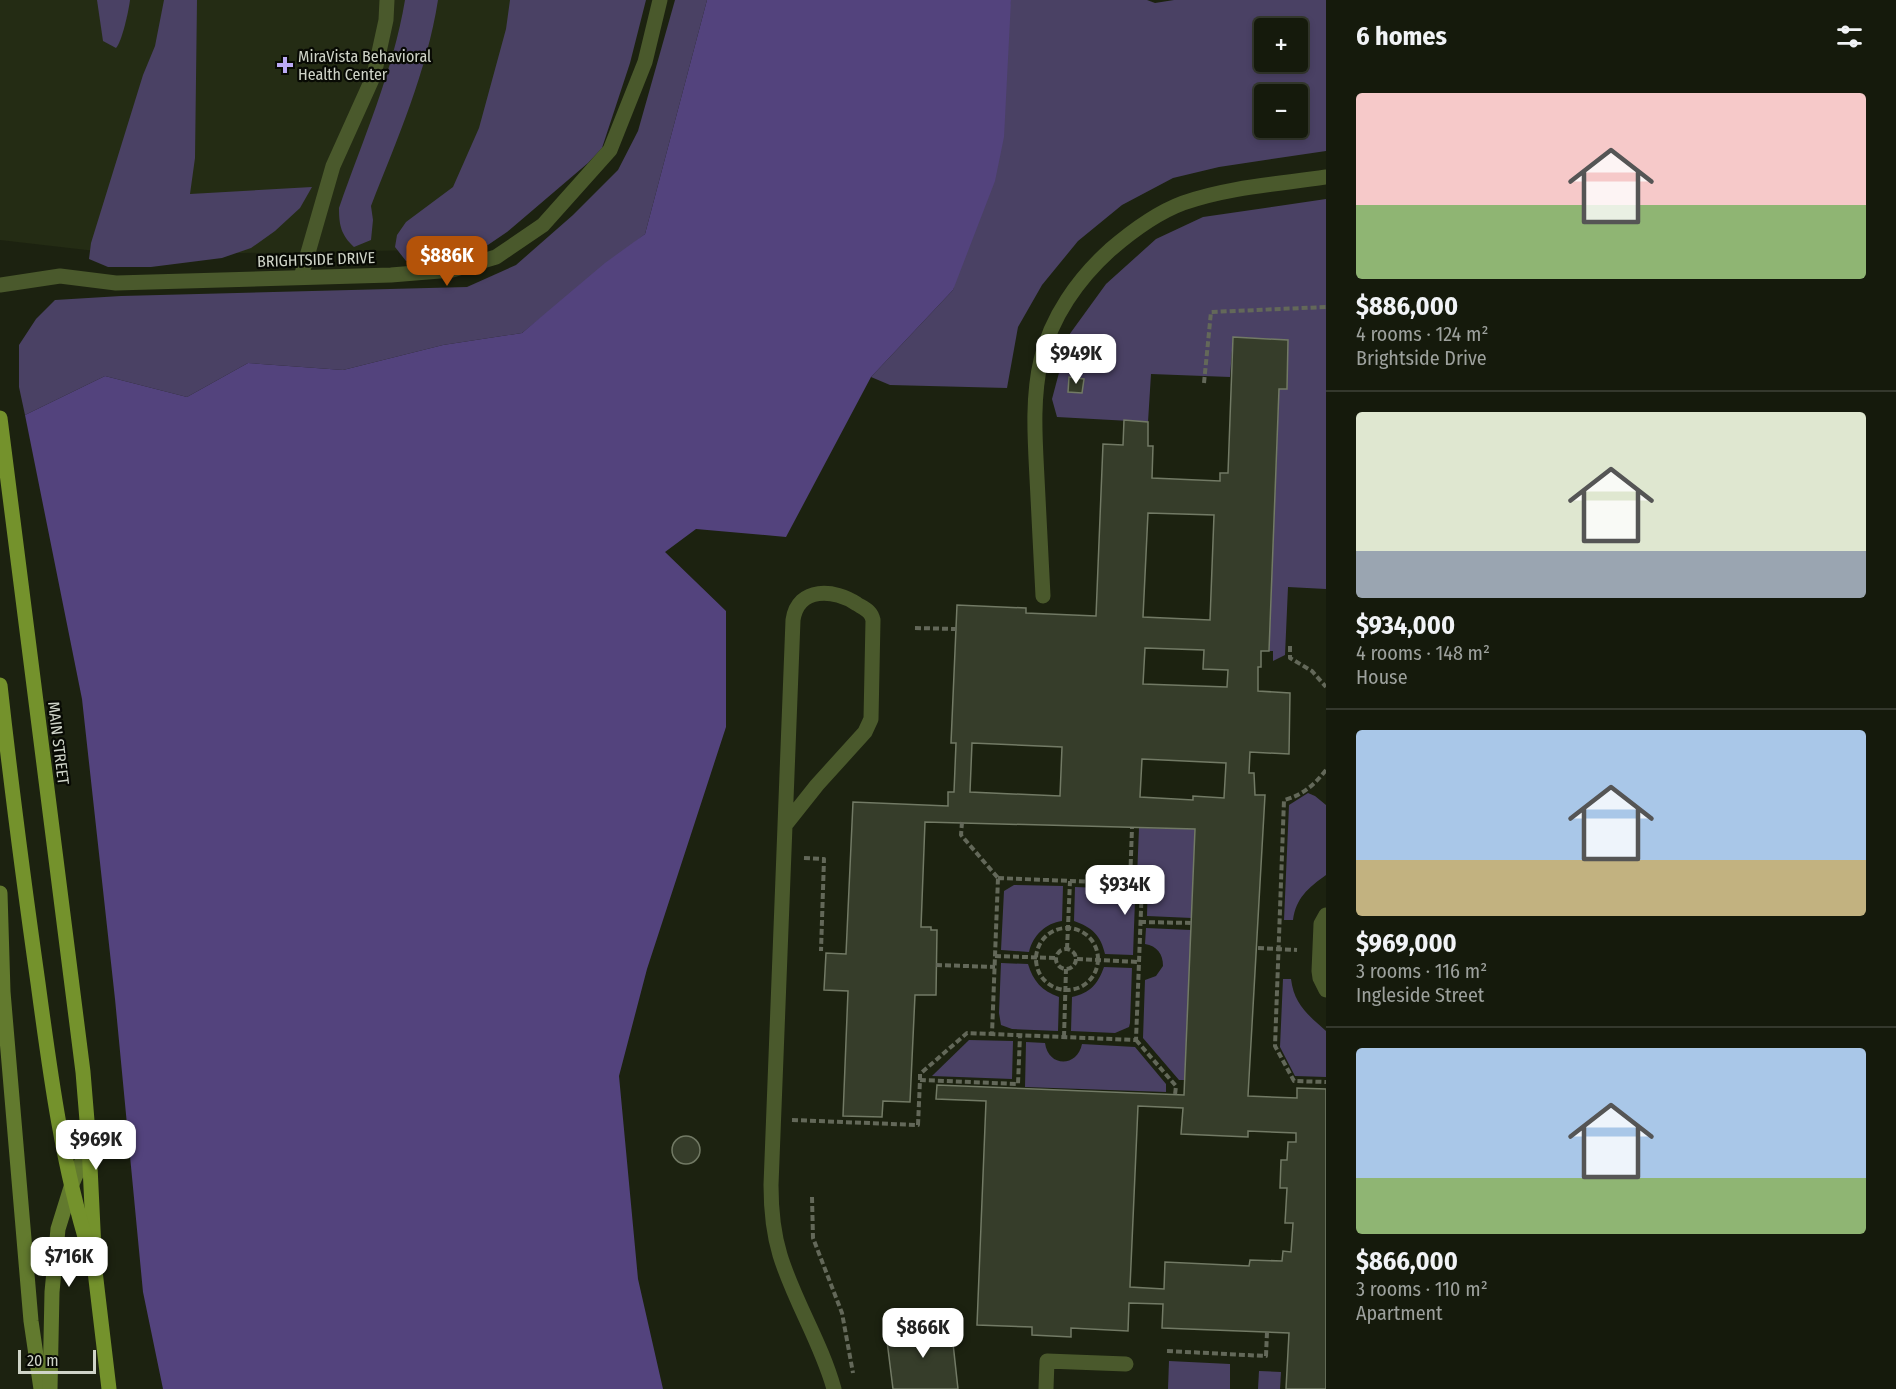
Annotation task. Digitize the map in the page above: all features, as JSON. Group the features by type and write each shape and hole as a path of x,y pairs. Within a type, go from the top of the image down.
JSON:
{"main road":[{"name":"MAIN STREET","path":"0,418 83,1072 95,1270"},
{"path":"0,685 15,819 50,1074 80,1223 95,1270 109,1389"},
{"path":"0,893 3,992 31,1321 41,1389"},
{"path":"50,1389 52,1292 58,1229 72,1184 89,1145"}],"street":[{"path":"301,278 333,166 374,75 386,20 387,0"},
{"name":"BRIGHTSIDE DRIVE","path":"0,285 60,276 116,283 301,278 452,270 496,257 543,225 610,150 645,62 660,0"},
{"path":"1043,596 1036,458 1037,385 1046,345 1062,307 1073,290 1100,259 1138,227 1180,204 1221,193 1326,177"},
{"path":"786,824 817,785 865,732 872,719 872,615 848,598 834,593 821,592 813,595 798,606 794,613 771,1200 776,1243 785,1270 823,1355 834,1389"},
{"path":"1326,915 1321,924 1319,971 1326,990"},
{"path":"1046,1389 1047,1361 1125,1364"}],"path":[{"path":"1204,383 1211,312 1326,307"},
{"path":"915,628 956,629"},
{"path":"1290,646 1290,658 1312,670 1326,687"},
{"path":"1326,770 1300,795 1284,800 1275,1046 1294,1081 1326,1082"},
{"path":"962,822 961,835 998,878 992,1034"},
{"path":"1130,883 1132,828"},
{"path":"801,858 824,859 821,951"},
{"path":"998,878 1142,884 1136,1040 1176,1086 1175,1095"},
{"path":"1067,949 1070,881"},
{"path":"1140,922 1192,923"},
{"path":"1068,928 1083,932 1092,940 1097,949 1098,960 1097,970 1092,979 1076,990 1066,991 1056,989 1040,977 1035,958 1043,938 1052,932 1068,928"},
{"path":"1258,948 1297,950"},
{"path":"1067,949 1074,952 1077,959 1073,967 1066,969 1060,967 1056,958 1061,950 1067,949"},
{"path":"995,956 1056,958"},
{"path":"1077,959 1139,962"},
{"path":"936,965 995,967"},
{"path":"1064,1037 1066,969"},
{"path":"773,1119 918,1125 920,1074 967,1033 1136,1040"},
{"path":"920,1080 1018,1084 1020,1035"},
{"path":"813,1197 813,1238 842,1313 850,1348 853,1379"},
{"path":"1167,1351 1266,1356 1267,1332"}],"shaded area":[{"name":"MiraVista Behavioral Health Center","path":"0,0 590,0 424,250 130,255 0,240"},
{"path":"97,0 130,0 123,33 116,48 103,41"},
{"path":"164,0 197,0 195,158 190,194 312,187 300,208 275,231 251,248 222,258 151,267 108,267 89,259 91,243 143,75 155,46"},
{"path":"405,0 438,0 419,79 371,206 373,220 371,240 354,247 342,229 339,208 385,79"},
{"path":"510,0 646,0 630,63 602,148 588,163 507,232 482,249 454,256 406,261 395,247 397,235 406,222 453,187 479,128 506,29"},
{"path":"675,0 707,0 645,234 522,333 443,345 343,370 248,363 187,397 105,376 25,415 19,387 19,345 36,319 55,300 121,296 467,287 516,265 573,215 618,170 638,131"},
{"path":"707,0 1011,0 1004,137 995,181 953,290 871,377 786,537 696,529 665,552 726,611 726,727 647,969 619,1076 638,1279 663,1389 163,1389 143,1292 115,999 82,699 25,415 105,376 187,397 248,363 343,370 443,345 522,333 605,263 645,234"},
{"path":"1011,0 1147,0 1155,3 1174,0 1326,0 1326,151 1219,167 1173,178 1122,205 1078,241 1042,285 1018,327 1007,388 890,385 871,377 953,290"},
{"path":"1326,199 1326,589 1288,587 1285,655 1273,661 1273,651 1269,651 1279,389 1287,389 1288,340 1233,337 1230,377 1151,374 1148,422 1057,417 1052,399 1069,335 1106,284 1156,239 1203,217"},
{"path":"1308,793 1326,805 1326,875 1304,894 1293,920 1284,920 1289,805"},
{"path":"1139,828 1195,829 1192,918 1147,916 1148,878 1137,877"},
{"path":"1014,885 1063,886 1062,921 1051,924 1041,931 1029,952 1001,950 1004,891"},
{"path":"1075,887 1125,889 1132,893 1135,900 1133,955 1105,954 1095,933 1074,921"},
{"path":"1146,928 1191,930 1185,1080 1179,1080 1143,1038 1145,980 1156,976 1163,966 1158,951 1145,944"},
{"path":"1001,963 1028,964 1039,985 1059,997 1058,1031 1012,1029 1001,1025 999,1013"},
{"path":"1104,967 1132,968 1129,1027 1115,1033 1071,1031 1072,997 1092,987"},
{"path":"1283,979 1291,979 1299,1002 1326,1031 1326,1077 1295,1076 1280,1047"},
{"path":"969,1040 1013,1041 1012,1079 932,1076"},
{"path":"1026,1042 1045,1043 1051,1057 1063,1062 1075,1057 1082,1044 1135,1047 1166,1084 1166,1092 1025,1087"},
{"path":"1169,1361 1230,1364 1230,1389 1168,1389"},
{"path":"1259,1371 1281,1372 1280,1389 1258,1389"}],"building":[{"path":"1233,337 1288,340 1287,389 1279,389 1269,651 1261,651 1258,691 1290,693 1289,754 1250,752 1249,773 1254,773 1255,795 1265,795 1248,1096 1297,1098 1297,1088 1326,1089 1326,1389 1286,1389 1289,1333 1162,1328 1163,1304 1129,1303 1128,1331 1071,1328 1071,1337 1032,1335 1032,1327 977,1325 986,1101 936,1099 937,1085 1184,1095 1195,829 925,822 921,927 931,927 931,930 937,930 936,995 915,995 910,1102 883,1101 882,1117 843,1116 848,991 824,990 826,953 846,954 853,802 948,806 948,792 954,792 956,743 951,743 957,605 1026,608 1026,613 1096,616 1103,444 1123,445 1124,420 1148,422 1148,446 1153,446 1152,478 1220,481 1220,473 1228,473","holes":["1148,513 1214,515 1210,620 1143,617","1145,648 1204,650 1203,669 1228,670 1227,687 1143,684","972,743 1062,747 1060,796 970,792","1142,759 1226,763 1224,798 1193,796 1193,800 1140,797","1138,1106 1183,1108 1181,1134 1248,1137 1248,1131 1296,1133 1296,1142 1288,1142 1287,1160 1281,1160 1280,1188 1287,1188 1285,1223 1293,1223 1291,1252 1283,1251 1282,1261 1250,1260 1249,1266 1165,1262 1164,1289 1130,1287"]},
{"path":"1069,377 1084,379 1082,393 1068,392"},
{"path":"686,1136 696,1140 700,1150 696,1160 686,1164 676,1160 672,1150 676,1140"},
{"path":"951,1325 958,1389 893,1389 886,1333"}],"place":[{"name":"MiraVista Behavioral Health Center","path":"285,65"}]}
